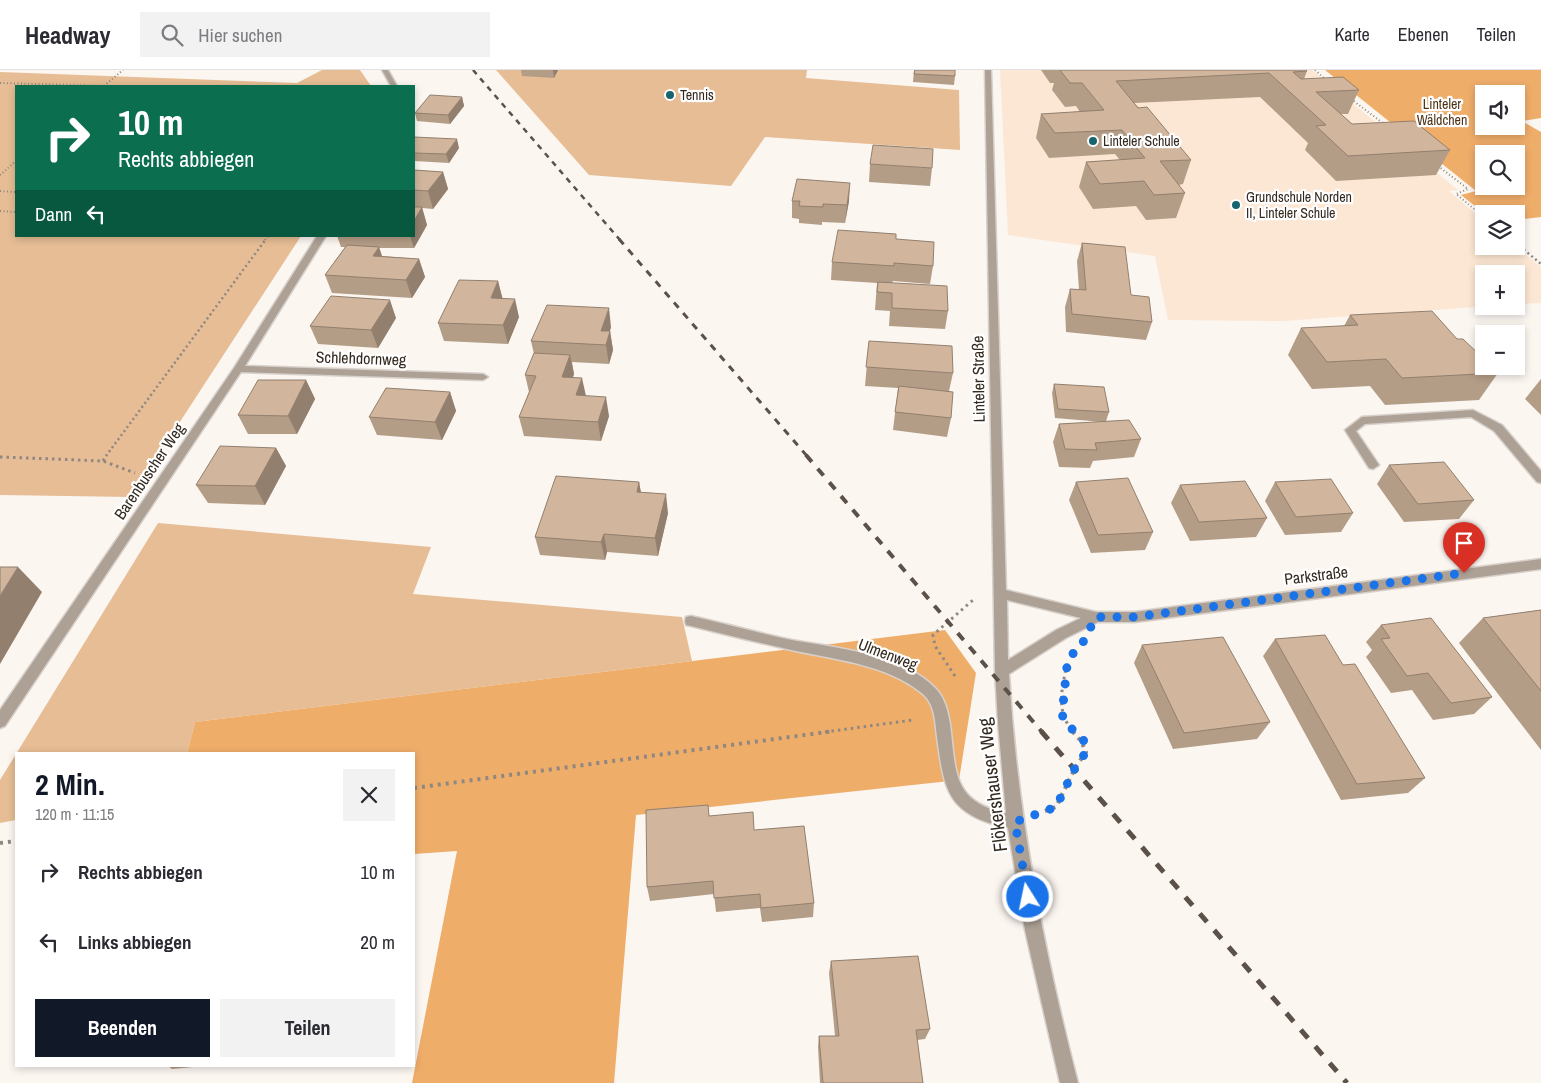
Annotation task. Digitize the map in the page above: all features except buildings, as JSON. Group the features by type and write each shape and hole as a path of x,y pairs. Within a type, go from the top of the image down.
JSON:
{"street":[{"path":"385,70 393,85"},
{"name":"Linteler Straße","path":"988,70 1003,688"},
{"name":"Barenbuscher Weg","path":"0,722 238,369 321,237"},
{"name":"Schlehdornweg","path":"238,369 483,377"},
{"path":"1373,465 1350,430 1362,421 1473,413 1498,428 1541,479"},
{"name":"Parkstraße","path":"1000,593 1096,617 1135,617 1541,564"},
{"name":"Parkstraße","path":"1002,671 1061,634 1096,617"},
{"name":"Ulmenweg","path":"691,621 867,661 907,676 931,692 942,717 952,786 966,806 988,818 1015,822"},
{"name":"Flökershauser Weg","path":"1003,688 1015,822 1045,991 1069,1083"}],"path":[{"path":"105,85 123,70"},
{"path":"1315,70 1330,83"},
{"path":"0,83 69,85"},
{"path":"1345,95 1384,124"},
{"path":"0,175 15,162"},
{"path":"1437,166 1468,189 1456,194 1475,210"},
{"path":"0,191 15,192"},
{"path":"0,211 15,212"},
{"path":"0,457 103,461 267,237"},
{"path":"1525,251 1541,264"},
{"path":"415,788 942,717 956,689 957,680 953,669 933,642 933,635 970,601 1000,593"},
{"path":"1015,822 1056,807 1075,768 1086,752 1084,741 1070,727 1062,715 1068,661"},
{"path":"0,843 15,841"}],"shaded area":[{"path":"322,70 360,70 370,85 15,85 15,237 300,237 131,497 0,495 0,72 297,83"},
{"path":"496,70 807,70 806,78 959,90 960,150 765,137 731,186 589,175"},
{"name":"Grundschule Norden II, Linteler Schule","path":"1000,70 1312,70 1458,190 1449,191 1475,213 1475,255 1525,254 1541,267 1541,303 1525,304 1525,265 1475,265 1475,307 1284,321 1168,320 1155,256 1008,235"},
{"path":"158,523 431,547 413,594 682,617 692,661 195,722 188,752 17,752"},
{"path":"15,756 15,820 0,823 0,780"}],"green space":[{"name":"Linteler Wäldchen","path":"1325,70 1541,70 1541,118 1525,121 1525,85 1475,85 1475,135 1525,135 1525,123 1541,132 1541,217 1525,219 1525,205 1475,206 1461,195 1475,191 1475,195 1525,195 1525,145 1475,145 1475,190"},
{"path":"945,630 976,673 959,780 636,815 614,1083 412,1083 457,851 415,854 415,752 188,752 195,722"}],"railway":[{"path":"473,70 620,240"},
{"path":"619,239 807,456"},
{"path":"806,455 1042,732"},
{"path":"1041,731 1347,1083"}],"place":[{"name":"Tennis","path":"670,95"},
{"name":"Linteler Schule","path":"1093,141"},
{"name":"Grundschule Norden II, Linteler Schule","path":"1236,205"}],"route":[{"path":"1028,897 1015,822 1056,807 1075,768 1086,752 1084,741 1070,727 1062,715 1067,666 1070,656 1080,648 1096,617 1135,617 1464,573"}]}
